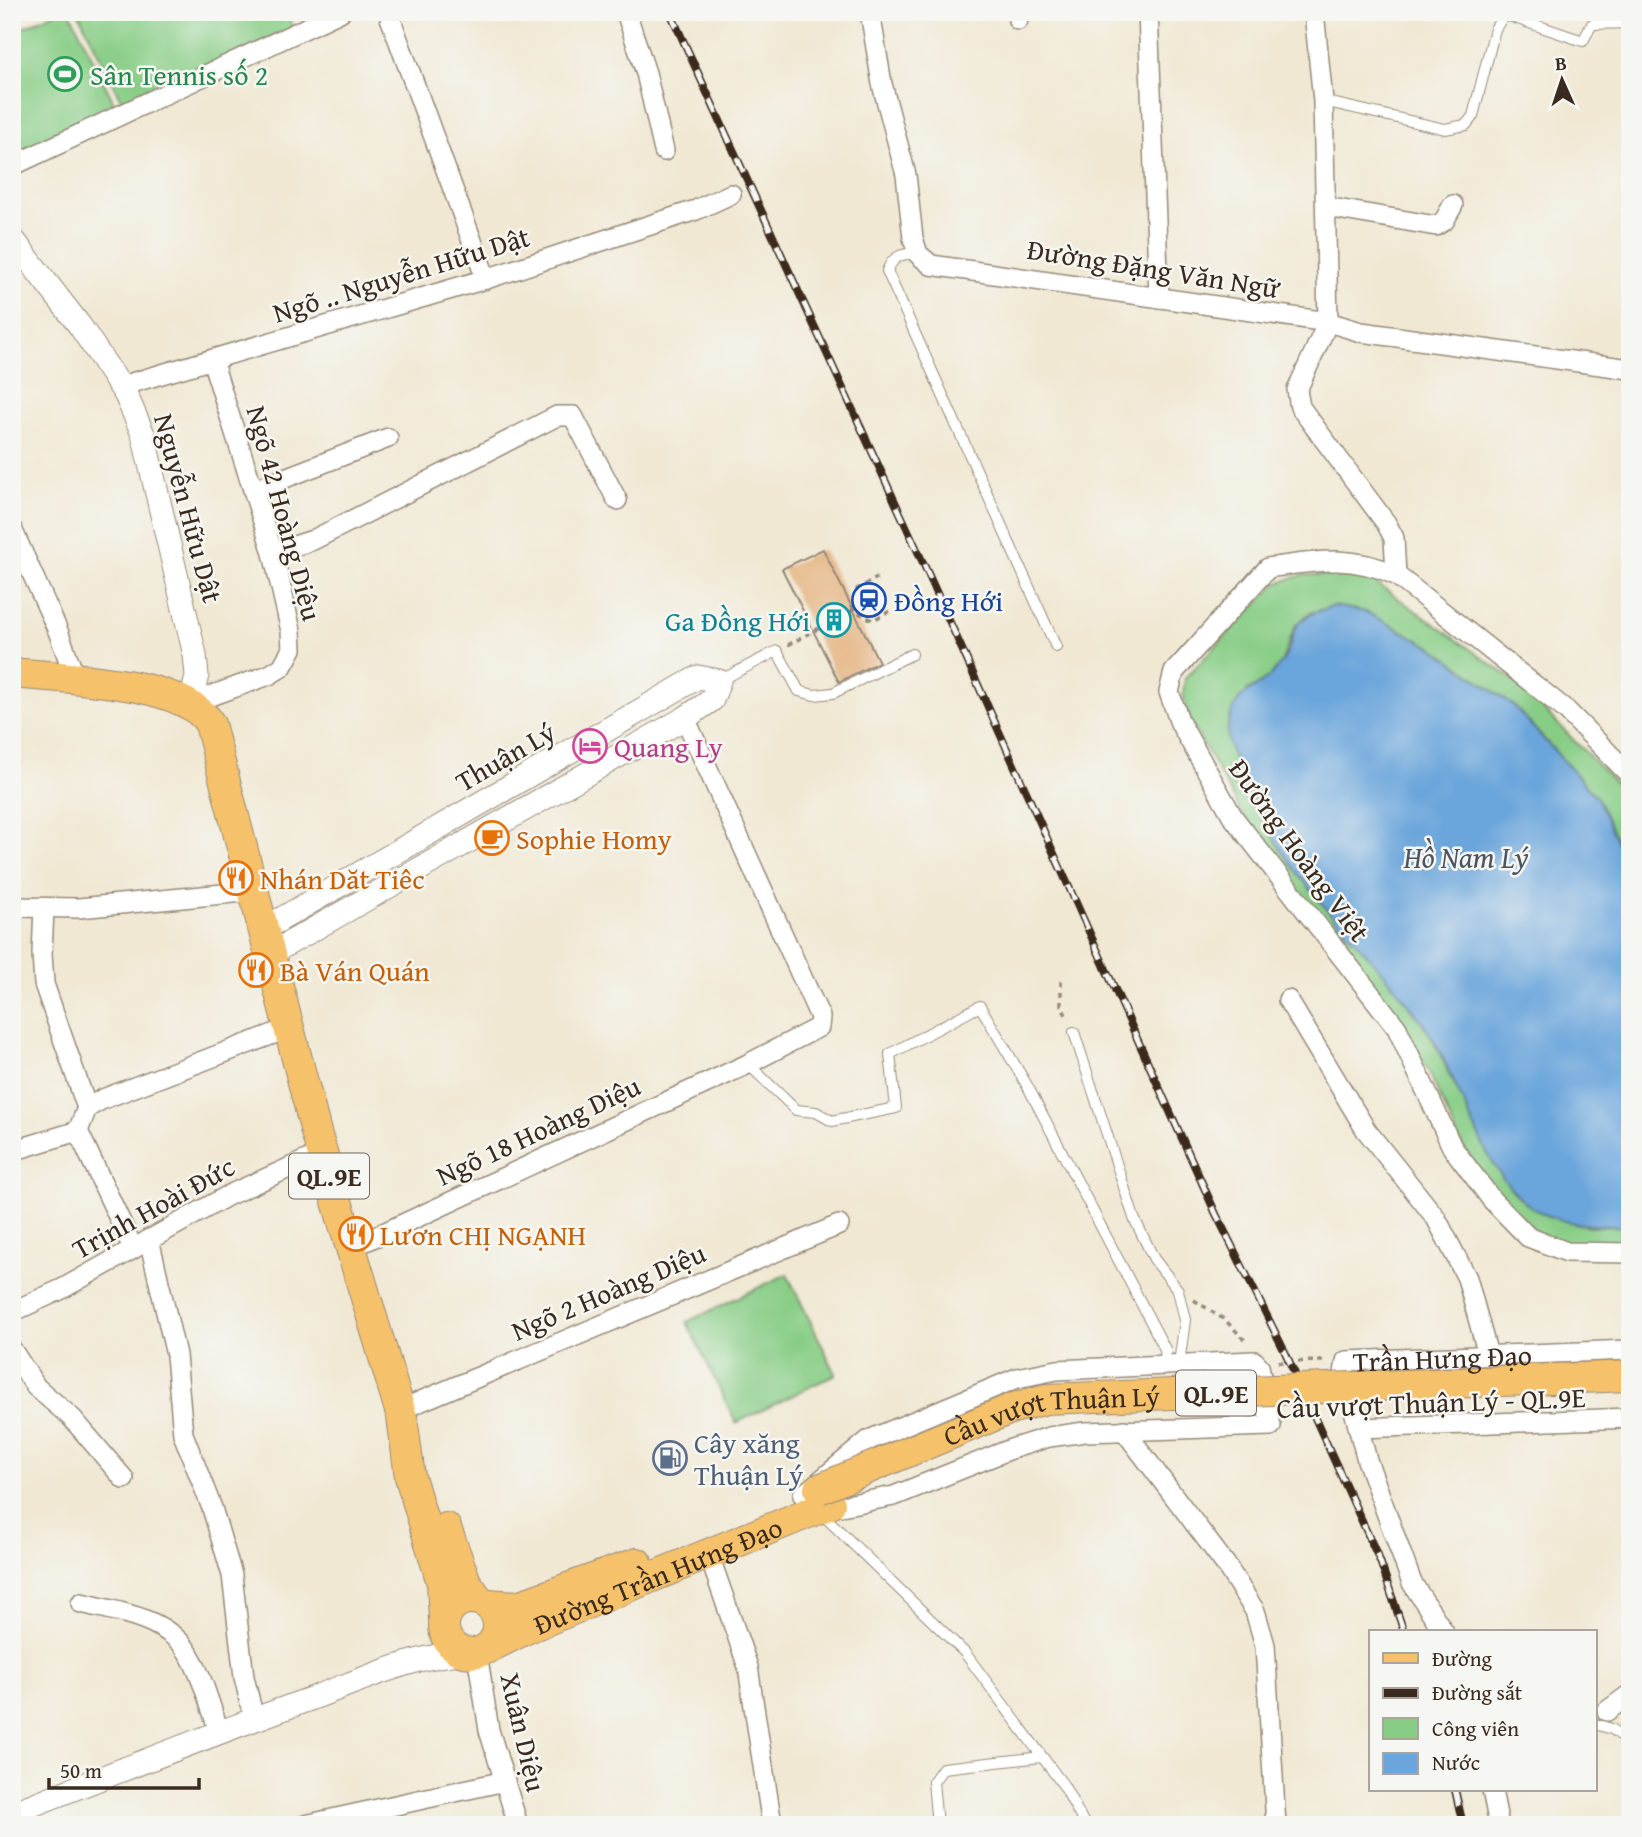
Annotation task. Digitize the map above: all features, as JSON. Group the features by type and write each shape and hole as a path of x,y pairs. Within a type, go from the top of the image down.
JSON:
{"main road":[{"path":"12,673 136,687 191,703"},
{"name":"QL.9E","path":"191,703 210,724 322,1153 401,1413 428,1473 466,1582 483,1602 508,1608 817,1499"},
{"name":"Cầu vượt Thuận Lý","path":"817,1499 1013,1408 1046,1399 1630,1376"},
{"name":"Cầu vượt Thuận Lý - QL.9E","path":"817,1499 1027,1420 1044,1417 1630,1395"},
{"name":"QL.9E","path":"401,1413 410,1477 442,1583 444,1623"},
{"name":"Đường Trần Hưng Đạo","path":"477,1652 528,1628 709,1555 817,1499"},
{"path":"462,1600 483,1602 493,1610 498,1626 497,1635 477,1652 451,1645 444,1623 455,1604 462,1600"}],"street":[{"path":"12,166 340,12"},
{"path":"388,12 486,279"},
{"path":"626,12 646,73 664,151"},
{"path":"870,12 882,84 906,175 913,239 918,254"},
{"path":"1148,12 1159,298"},
{"path":"1314,12 1323,101 1328,322 1297,390 1300,407 1386,523 1394,538 1396,575"},
{"name":"Ngõ .. Nguyễn Hữu Dật","path":"121,386 486,279 696,210 731,194"},
{"path":"1326,208 1436,226 1444,221 1452,205"},
{"name":"Nguyễn Hữu Dật","path":"12,238 80,326 121,386 143,434 189,628 197,676 191,703"},
{"name":"Đường Đặng Văn Ngữ","path":"918,254 931,265 1328,322 1361,332 1630,369"},
{"name":"Ngõ 42 Hoàng Diệu","path":"191,703 269,675 282,667 292,649 291,631 273,553 212,360"},
{"path":"273,553 313,540 557,415 573,416 617,500"},
{"path":"254,490 388,438"},
{"path":"12,529 58,631 76,680"},
{"name":"Đường Hoàng Việt","path":"1630,775 1566,710 1396,575 1372,564 1333,559 1268,568 1174,672 1169,692 1176,712 1233,817 1397,1028 1452,1147 1492,1200 1528,1237 1567,1252 1630,1254"},
{"name":"Thuận Lý","path":"698,677 719,681 712,701 685,718 267,942 698,677"},
{"name":"Ngõ 18 Hoàng Diệu","path":"351,1248 748,1064 819,1027 820,1017 685,718"},
{"path":"12,907 79,908 254,891"},
{"path":"44,908 44,984 87,1108 78,1131"},
{"path":"1288,1000 1366,1130 1436,1218 1467,1279 1488,1355"},
{"path":"87,1108 289,1028"},
{"path":"12,1151 78,1131"},
{"path":"78,1131 141,1244 176,1354 183,1434 212,1508 232,1576 244,1677 254,1719"},
{"name":"Trịnh Hoài Đức","path":"12,1312 62,1289 229,1195 322,1153"},
{"name":"Ngõ 2 Hoàng Diệu","path":"401,1413 839,1225"},
{"path":"12,1350 36,1387 72,1418 124,1479"},
{"name":"Trần Hưng Đạo","path":"1443,1630 1412,1583 1367,1460 1344,1373 1346,1361 1630,1350"},
{"path":"1258,1363 1271,1426 1124,1430 1049,1437 894,1496 817,1499 869,1440 1017,1378 1056,1370 1258,1363"},
{"path":"1359,1427 1630,1418"},
{"path":"1124,1430 1226,1565 1255,1611 1265,1645 1276,1825"},
{"path":"709,1555 748,1667 772,1825"},
{"path":"81,1604 129,1614 152,1623 181,1642 191,1657 219,1731"},
{"path":"388,1671 428,1648 444,1623"},
{"path":"14,1825 13,1813 219,1731 432,1657 477,1652"},
{"name":"Xuân Diệu","path":"477,1652 489,1730 518,1825"},
{"path":"1601,1718 1630,1693"},
{"path":"305,1825 505,1781"},
{"path":"1492,1792 1499,1825"}],"lane":[{"path":"1323,101 1445,129 1458,129 1473,116 1495,29 1502,18 1509,16 1583,41 1592,24 1630,23"},
{"path":"918,254 897,256 891,261 887,271 1056,647"},
{"path":"719,681 777,651 799,691 814,695 834,694 912,654"},
{"path":"748,1064 796,1110 816,1112 832,1121 896,1108 891,1054 980,1006 1028,1087 1173,1364"},
{"path":"1074,1032 1133,1218 1154,1259 1178,1290 1185,1320 1173,1364"},
{"path":"817,1499 965,1653 1064,1786 1085,1825"},
{"path":"1601,1718 1630,1742"},
{"path":"937,1825 933,1782 943,1768 1042,1757"}],"path":[{"path":"853,610 856,589 877,578"},
{"path":"853,610 873,620 892,610"},
{"path":"777,651 853,610"},
{"path":"1061,981 1061,1005 1074,1032"},
{"path":"1178,1290 1226,1320 1245,1338 1258,1363 1346,1361"}],"green space":[{"name":"Sân Tennis số 2","path":"57,12 70,12 117,109 12,158 12,33"},
{"path":"78,12 286,12 293,28 124,106"},
{"path":"1303,575 1336,575 1372,580 1518,683 1630,798 1630,872 1598,799 1514,706 1432,647 1366,612 1334,606 1310,613 1295,626 1280,666 1262,686 1247,690 1235,758 1249,788 1284,854 1386,975 1429,1032 1491,1159 1520,1197 1549,1216 1591,1227 1630,1226 1630,1244 1564,1243 1539,1234 1488,1184 1459,1140 1428,1070 1389,1008 1254,835 1188,717 1183,694 1185,678 1277,583"},
{"path":"787,1274 836,1374 736,1423 687,1322"}],"water":[{"name":"Hồ Nam Lý","path":"1334,606 1366,612 1432,647 1514,706 1598,799 1630,872 1630,1226 1586,1225 1558,1219 1531,1207 1506,1182 1481,1141 1428,1031 1394,985 1318,899 1284,854 1244,782 1228,740 1229,720 1235,705 1246,693 1272,675 1286,655 1298,624 1316,612"}],"building":[{"name":"Ga Đồng Hới","path":"823,549 879,662 839,682 782,569"}],"railway":[{"path":"670,12 930,578 1216,1214 1285,1352 1380,1561 1403,1630"},
{"path":"1455,1792 1463,1825"}],"place":[{"name":"Sân Tennis số 2","path":"65,74"},
{"name":"Đồng Hới","path":"869,600"},
{"name":"Ga Đồng Hới","path":"834,620"},
{"name":"Quang Ly","path":"590,746"},
{"name":"Sophie Homy","path":"492,838"},
{"name":"Nhán Dăt Tiêc","path":"236,878"},
{"name":"Bà Ván Quán","path":"256,970"},
{"name":"Lươn CHỊ NGẠNH","path":"356,1234"},
{"name":"Cây xăng Thuận Lý","path":"670,1458"}]}
